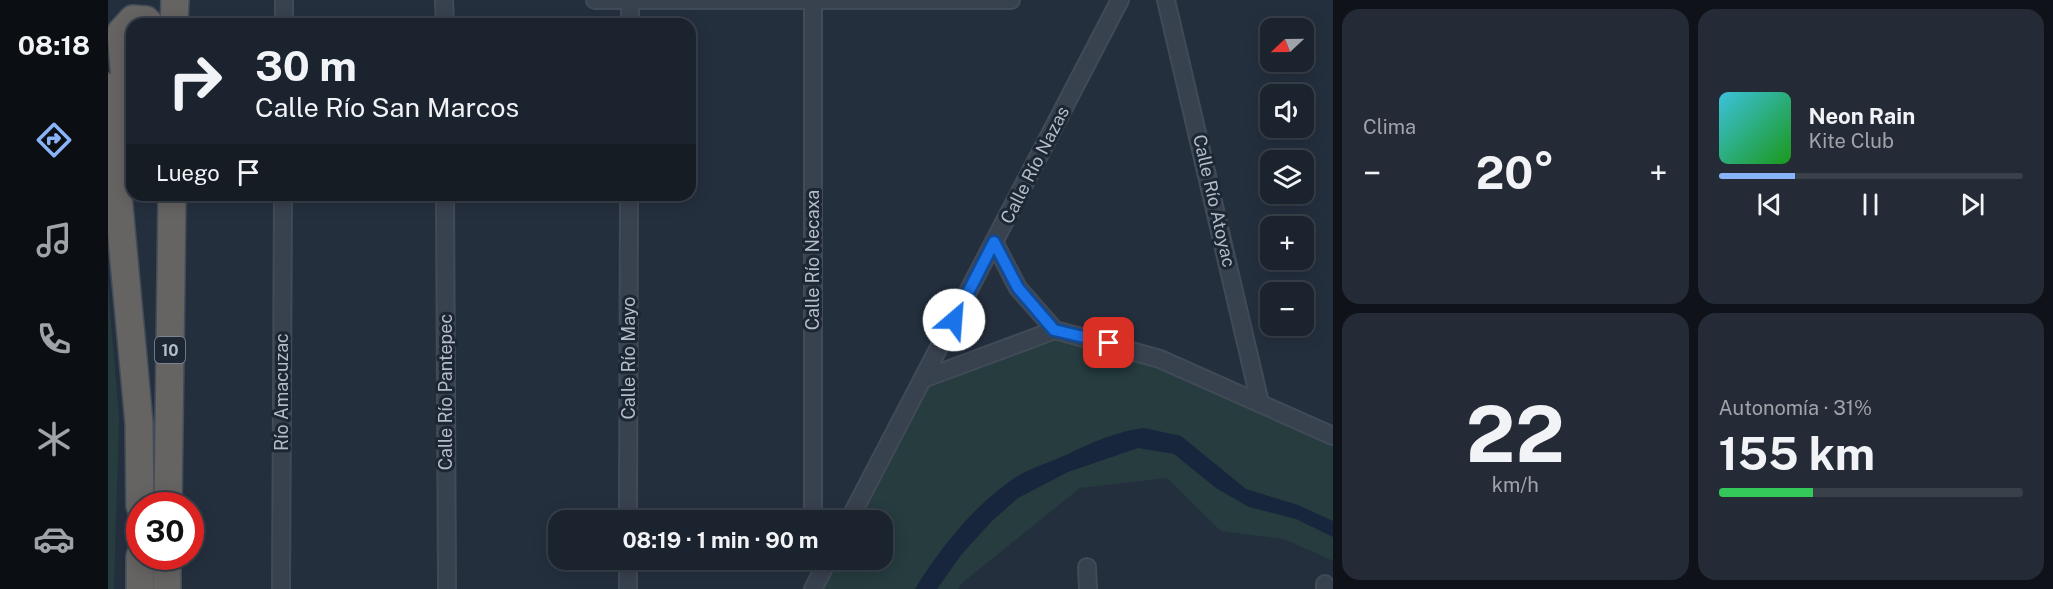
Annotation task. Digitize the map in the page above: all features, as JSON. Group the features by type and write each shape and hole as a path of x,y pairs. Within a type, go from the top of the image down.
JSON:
{"highway":[{"path":"174,18 175,0"},
{"path":"126,27 121,32 126,95"},
{"name":"10","path":"108,87 139,423 140,492"},
{"path":"120,220 129,210 131,201"},
{"path":"157,201 160,289 171,312"},
{"name":"10","path":"168,492 172,201"},
{"path":"140,570 140,589"},
{"path":"167,570 167,589"}],"street":[{"path":"284,0 284,18"},
{"path":"444,0 445,18"},
{"path":"595,0 1011,0"},
{"path":"630,0 630,18"},
{"name":"Calle Río Necaxa","path":"813,0 813,510"},
{"name":"Calle Río Nazas","path":"854,510 1120,0"},
{"name":"Calle Río Atoyac","path":"1166,0 1260,403"},
{"name":"Río Amacuzac","path":"281,589 283,201"},
{"name":"Calle Río Pantepec","path":"445,201 447,589"},
{"name":"Calle Río Mayo","path":"628,510 629,201"},
{"path":"994,242 1018,288 1054,330"},
{"path":"923,378 1054,330 1140,352 1333,436"},
{"path":"1087,567 1088,589"},
{"path":"628,570 628,589"},
{"path":"813,570 813,589"},
{"path":"813,589 823,570"}],"green space":[{"path":"108,287 119,418 114,589 108,589"},
{"path":"1055,330 1109,343 1333,436 1333,561 1284,539 1221,531 1167,478 1080,488 962,583 958,589 813,589 823,570 893,570 893,510 854,510 923,379"}],"water":[{"path":"1144,428 1181,436 1246,489 1298,505 1333,521 1333,537 1296,519 1249,507 1216,488 1174,454 1138,448 1068,472 1018,498 992,521 961,555 937,589 915,589 936,558 972,514 1016,477 1104,438"}],"route":[{"path":"954,320 994,242 1006,269 1018,288 1054,330 1109,343"}]}
